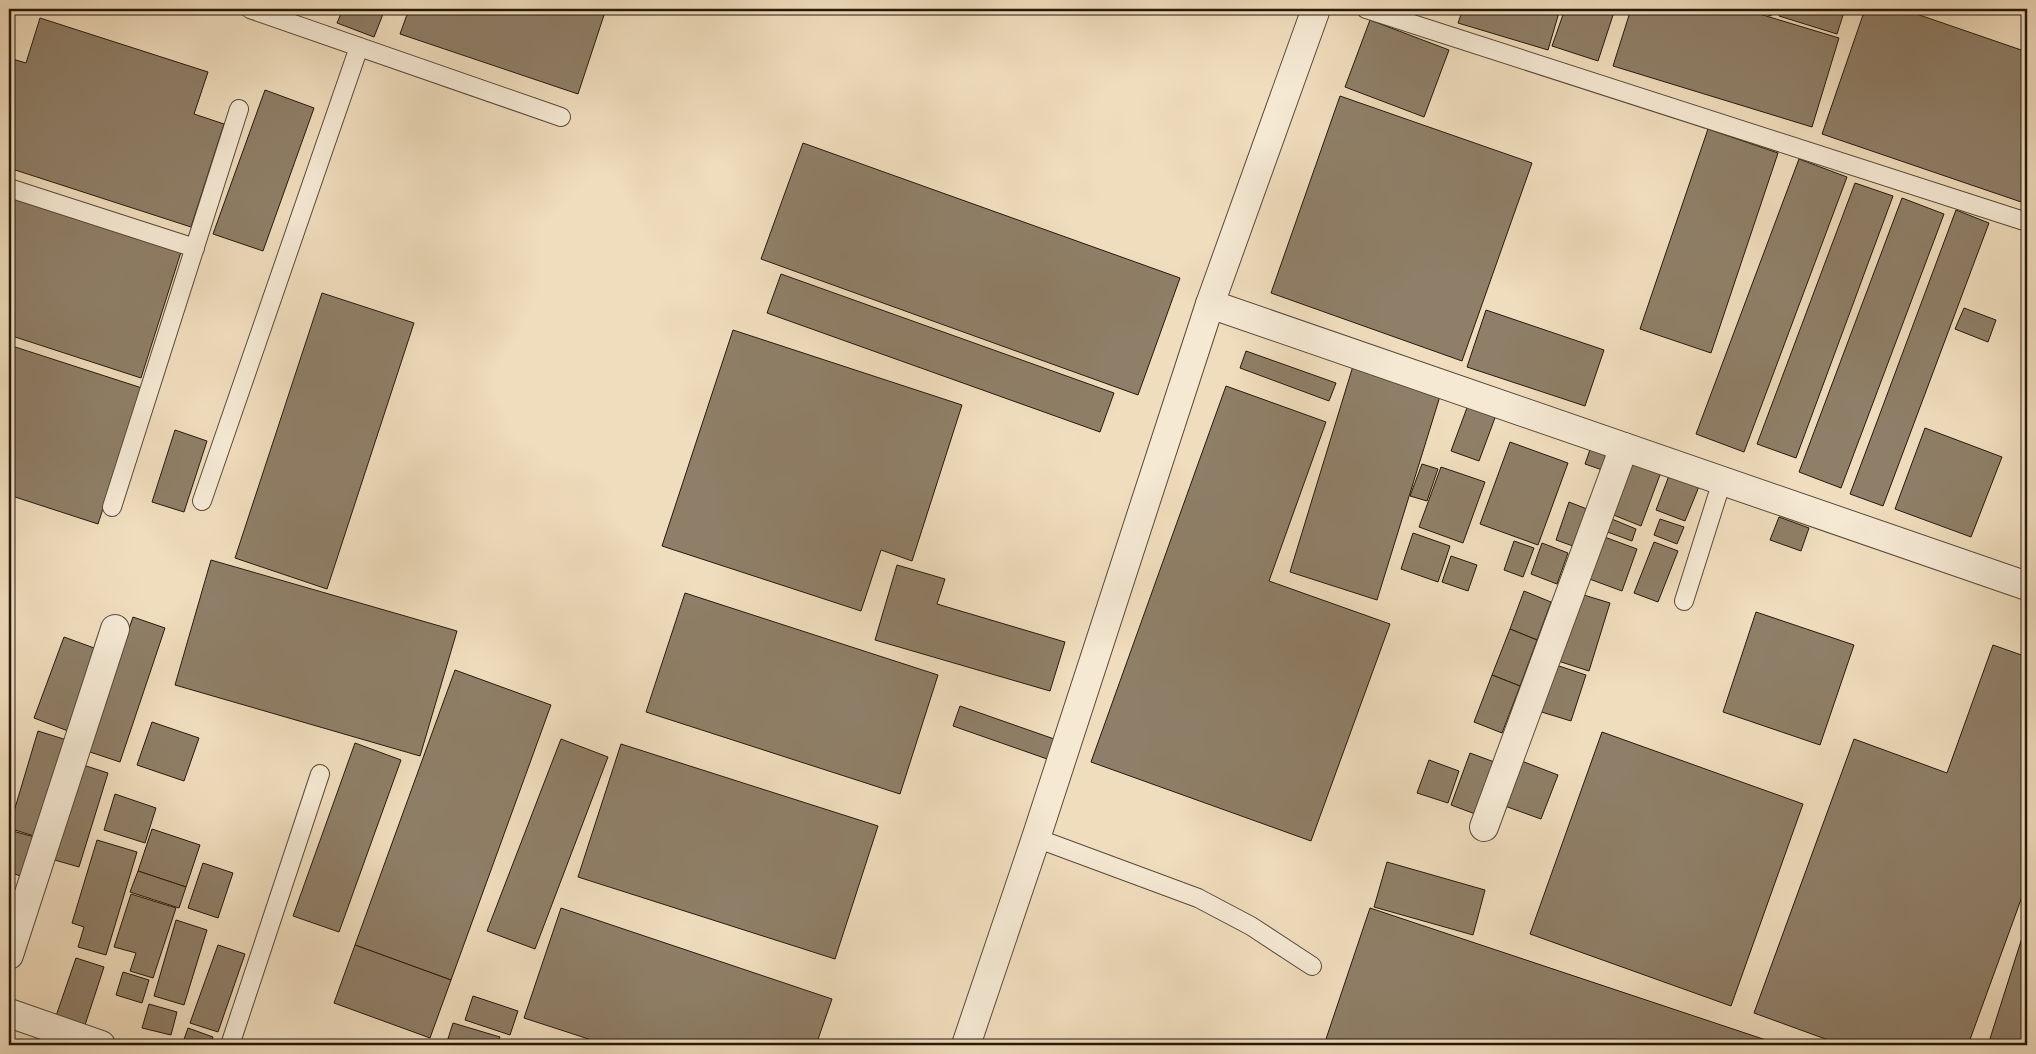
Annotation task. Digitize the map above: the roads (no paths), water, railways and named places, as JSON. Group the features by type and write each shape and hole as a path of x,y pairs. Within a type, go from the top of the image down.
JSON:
{"street":[{"path":"966,1045 1036,838 1210,304 1316,9"},
{"path":"1210,304 2027,586"},
{"path":"1484,827 1624,447"},
{"path":"9,955 114,629"},
{"path":"9,1013 101,1045"}],"lane":[{"path":"250,9 561,117"},
{"path":"1366,9 2027,222"},
{"path":"202,501 359,47"},
{"path":"112,507 239,109"},
{"path":"9,188 195,248"},
{"path":"1684,601 1722,481"},
{"path":"230,1045 320,774"},
{"path":"1036,838 1198,898 1251,926 1312,966"}]}
